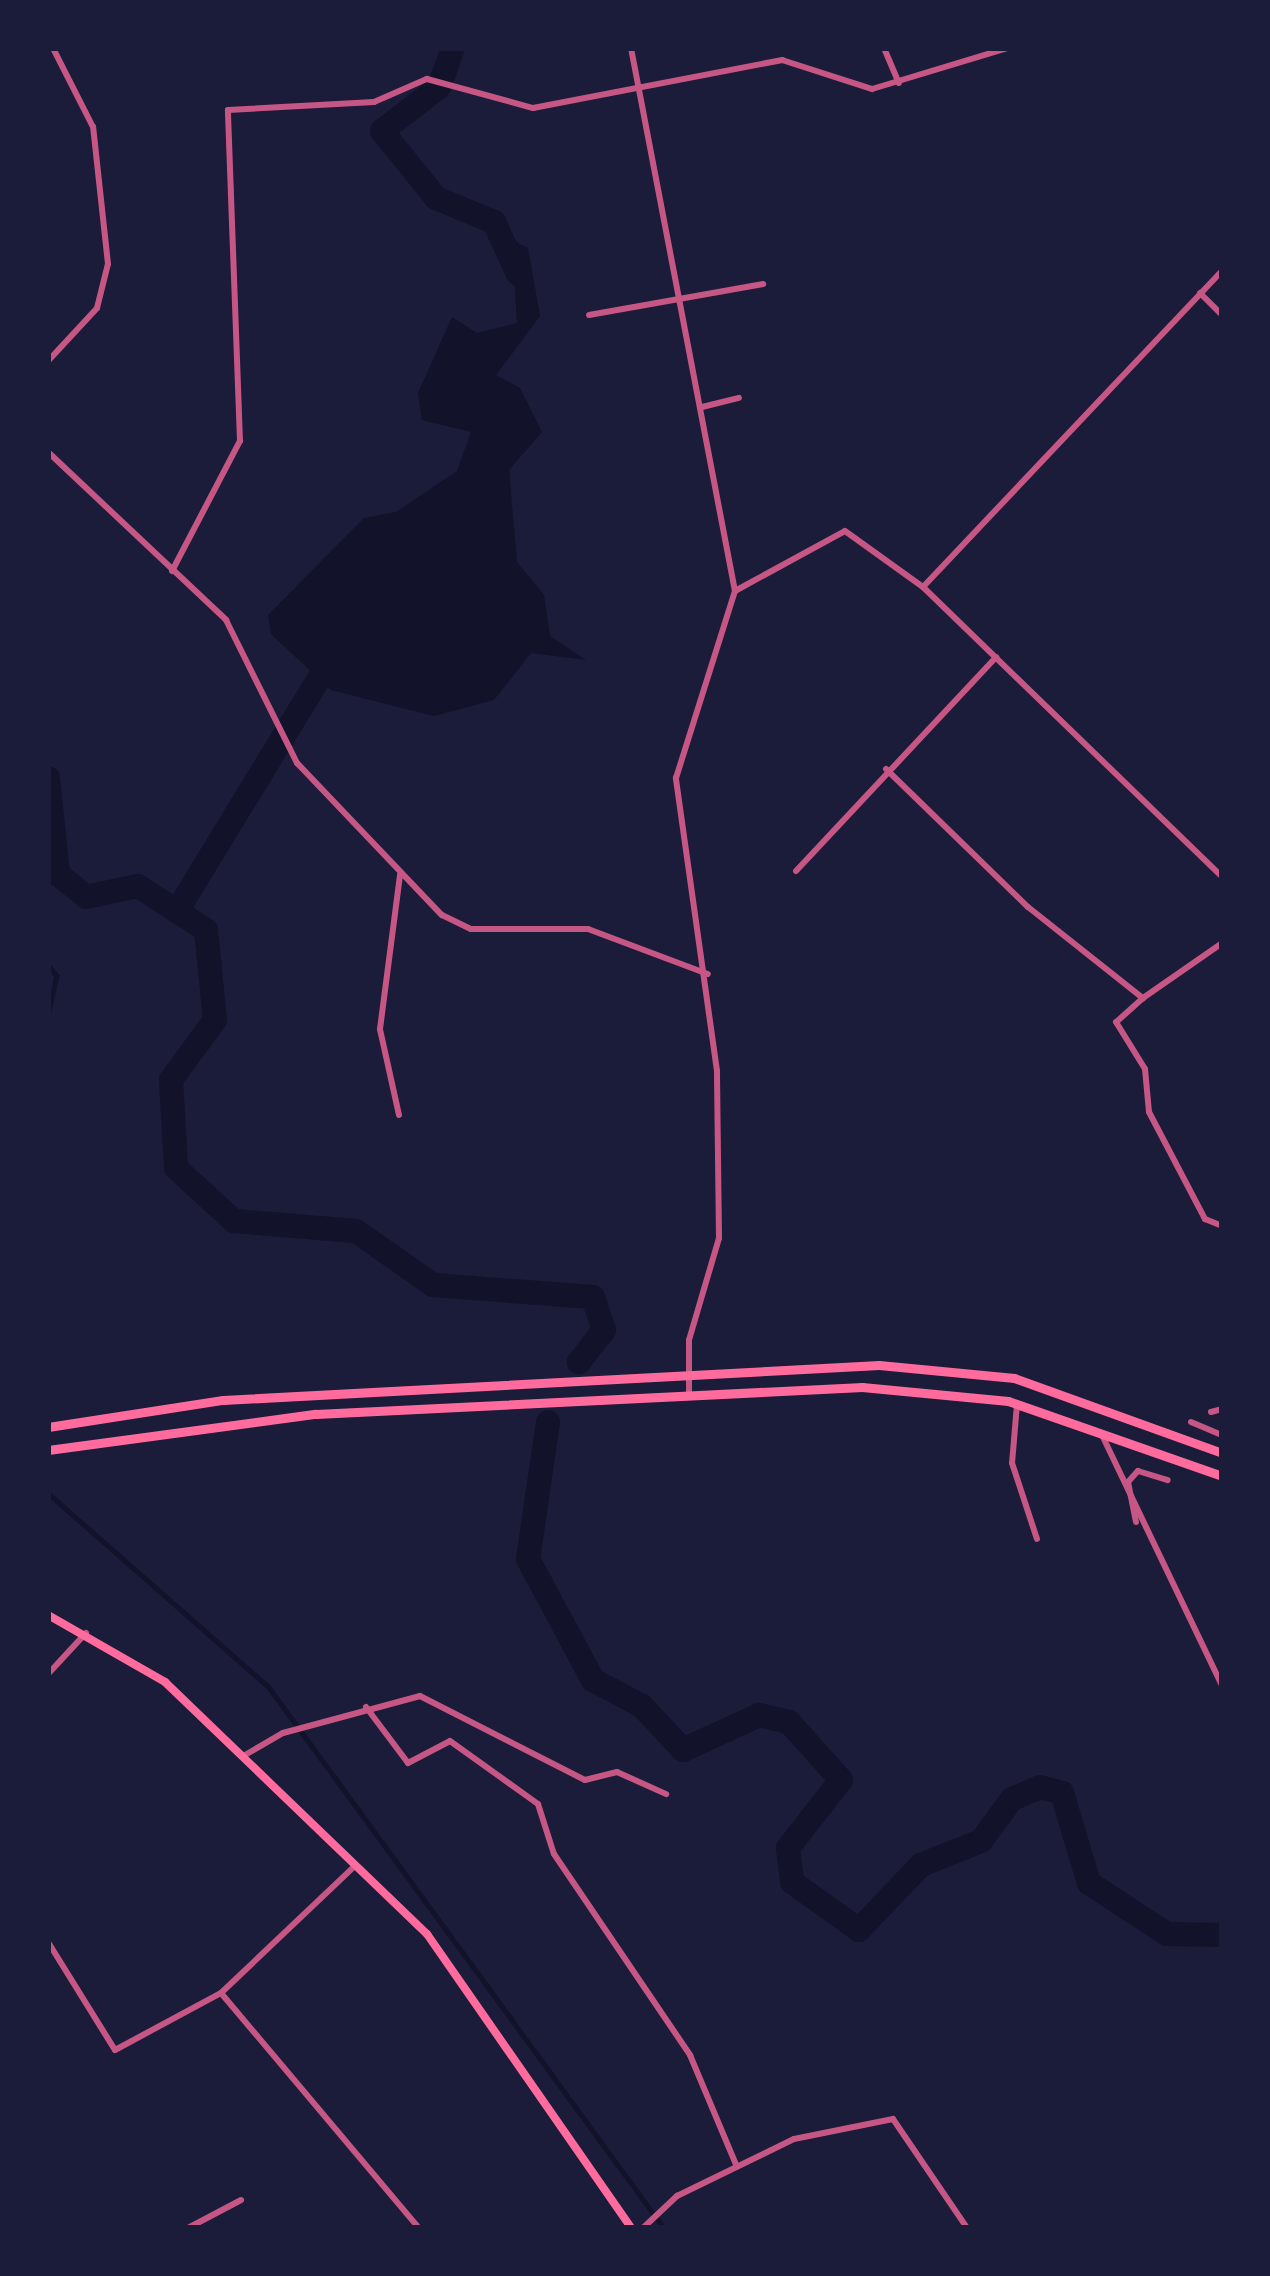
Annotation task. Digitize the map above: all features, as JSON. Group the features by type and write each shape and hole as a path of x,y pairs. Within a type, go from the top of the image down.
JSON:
{"highway":[{"path":"48,1427 224,1400 690,1374 978,1372 1222,1453"},
{"path":"48,1450 316,1414 862,1387 1017,1404 1101,1430 1222,1477"}],"main road":[{"path":"48,1616 86,1633 165,1682 427,1934 631,2228"}],"street":[{"path":"48,361 97,308 108,264 93,127 53,48"},
{"path":"631,48 735,591 676,778 716,1052 719,1238 689,1340 689,1395"},
{"path":"884,48 899,83"},
{"path":"172,571 240,441 228,110 374,103 427,80 533,108 782,60 815,63 852,86 899,83 1008,48"},
{"path":"923,587 1222,271"},
{"path":"590,315 763,284"},
{"path":"1200,293 1222,315"},
{"path":"702,407 739,398"},
{"path":"48,452 226,620 287,748 400,874 471,929 558,923 708,974"},
{"path":"735,591 845,531 923,587 1222,877"},
{"path":"796,871 886,769 996,657"},
{"path":"886,769 1028,907 1143,998"},
{"path":"399,1115 380,1029 400,874"},
{"path":"1222,943 1116,1022 1145,1069 1148,1112 1205,1220 1222,1226"},
{"path":"1017,1404 1012,1463 1036,1539"},
{"path":"1211,1412 1222,1409"},
{"path":"1191,1422 1222,1435"},
{"path":"1101,1430 1136,1522 1222,1686"},
{"path":"1136,1522 1128,1482 1138,1471 1168,1480"},
{"path":"48,1674 86,1633"},
{"path":"245,1755 366,1707 420,1696 585,1780 617,1772 667,1794"},
{"path":"366,1707 408,1763 450,1741 538,1804 554,1854 690,2055 737,2167"},
{"path":"48,1942 115,2050 221,1993 358,1864"},
{"path":"221,1993 418,2228"},
{"path":"643,2228 677,2195 794,2139 893,2120 967,2228"},
{"path":"188,2228 241,2200"}],"shaded area":[{"path":"512,240 528,248 540,316 496,375 520,388 542,432 509,470 517,562 544,595 550,636 586,660 531,653 494,700 434,716 331,690 271,634 268,615 364,518 396,512 457,471 471,432 422,420 418,393 452,317 477,333 517,323"}],"waterway":[{"path":"453,48 439,87 382,131 436,198 494,222 518,274"},
{"path":"177,911 326,667 341,659"},
{"path":"48,778 58,874 86,897 138,886 206,930 215,1020 171,1080 176,1168 234,1221 356,1231 433,1285 593,1297 604,1330 579,1362"},
{"path":"48,965 57,976 48,1015"},
{"path":"548,1422 528,1559 593,1680 642,1706 683,1750 759,1715 789,1722 841,1780 788,1848 792,1882 859,1930 921,1865 981,1841 1012,1799 1040,1787 1062,1793 1089,1883 1167,1934 1222,1935"},
{"path":"48,1493 268,1686 664,2228"}]}
